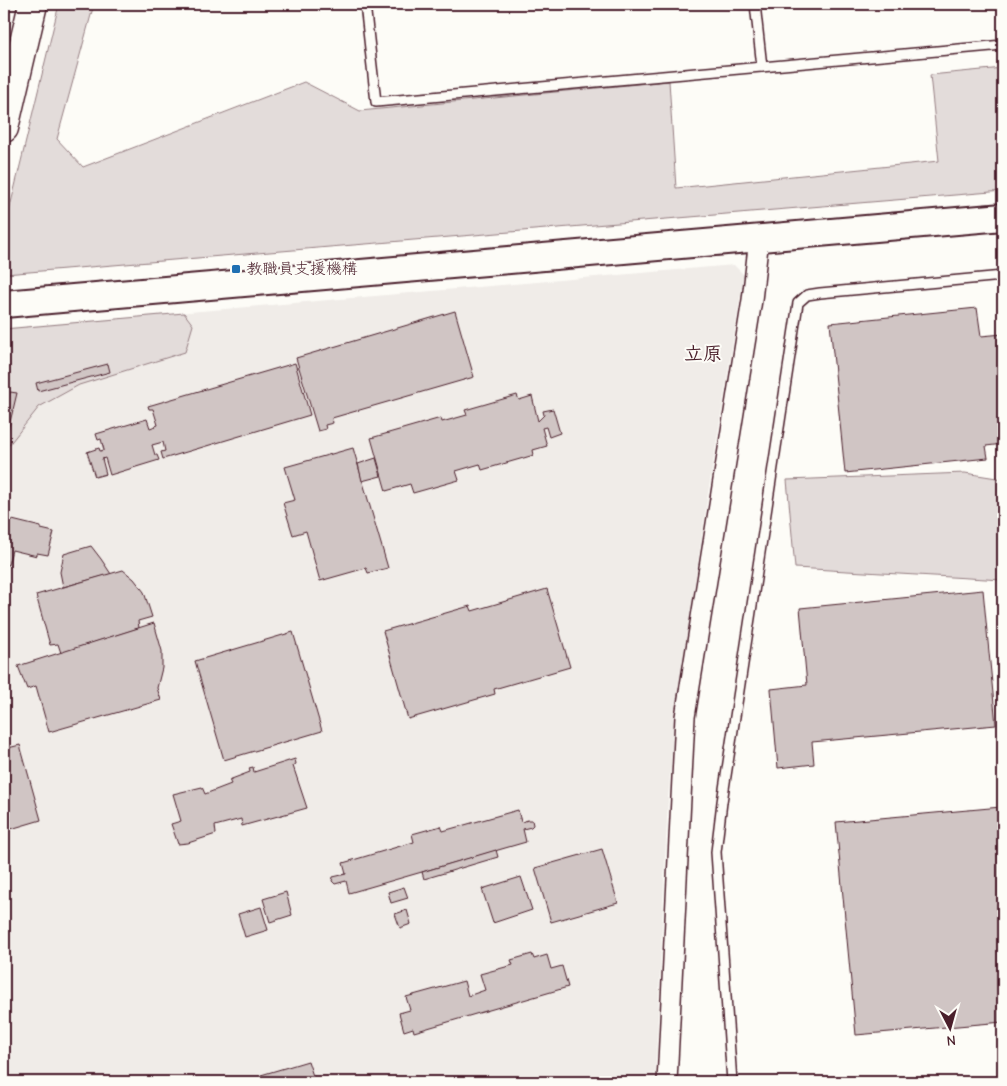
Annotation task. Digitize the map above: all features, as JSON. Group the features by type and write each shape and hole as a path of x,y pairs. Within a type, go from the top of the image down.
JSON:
{"highway":[{"path":"4,128 33,4"}],"street":[{"path":"4,304 1003,217"},
{"path":"667,1082 685,717 752,300 760,238"}],"lane":[{"path":"365,4 376,102 1003,45"},
{"path":"755,4 762,67"},
{"path":"732,1082 716,852 798,303 807,295 820,292 1003,276"}],"shaded area":[{"path":"59,4 94,4 57,139 83,167 304,82 360,111 669,81 676,188 939,161 930,75 1003,68 1003,191 5,274 4,232"},
{"name":"教職員支援機構","path":"734,265 744,275 708,494 673,740 668,800 655,1082 4,1082 4,328"},
{"path":"184,313 193,325 185,352 79,385 39,407 4,451 4,329"},
{"path":"965,473 1003,479 1003,580 795,568 787,480"}],"building":[{"path":"977,308 981,336 1003,334 1003,444 986,446 988,458 845,473 830,323"},
{"path":"455,311 474,377 332,418 333,423 325,425 326,429 318,431 296,358"},
{"path":"295,363 310,415 163,459 161,452 165,451 163,442 152,445 155,455 157,455 159,460 110,475 105,458 102,459 106,474 95,477 87,452 99,448 100,451 104,450 101,439 98,440 96,434 147,419 150,428 158,425 153,409 149,409 148,406"},
{"path":"108,364 110,372 38,391 36,383"},
{"path":"10,392 17,393 4,443 4,419"},
{"path":"517,395 519,400 532,396 538,421 544,415 543,411 553,409 560,433 549,437 546,427 542,428 547,446 533,450 534,455 482,470 480,464 456,471 459,480 413,493 410,484 386,491 371,438 441,418 442,422 467,415 465,410"},
{"path":"353,448 388,568 368,573 366,568 320,581 306,531 293,535 283,503 295,500 285,467"},
{"path":"376,458 381,476 362,481 358,464"},
{"path":"4,518 54,532 48,555 37,553 37,556 12,550 8,565 4,564"},
{"path":"91,546 111,574 63,587 60,572 64,554"},
{"path":"123,570 134,579 144,592 152,617 138,621 139,628 61,653 58,644 50,645 36,595"},
{"path":"547,589 570,667 494,689 495,694 408,719 383,631 470,606 472,611"},
{"path":"983,590 996,725 812,742 814,764 778,768 771,689 807,685 800,608"},
{"path":"154,623 162,651 162,668 157,688 161,700 49,732 36,686 27,689 18,666"},
{"path":"293,632 322,731 224,760 195,661"},
{"path":"20,745 41,820 4,831 4,749"},
{"path":"295,759 296,764 293,766 307,808 242,826 241,819 215,826 216,834 188,843 178,844 171,824 181,821 173,794 202,787 205,794 231,784 229,780 250,772 249,768 253,767 254,772"},
{"path":"1001,807 1003,830 1003,1022 856,1035 836,822"},
{"path":"518,810 521,822 532,820 533,825 531,827 523,829 526,842 349,893 346,881 335,884 332,881 333,877 346,874 343,863 414,842 412,834 441,826 443,831"},
{"path":"602,849 618,903 551,922 535,868"},
{"path":"496,850 498,857 424,879 422,872"},
{"path":"521,877 532,910 493,923 482,889"},
{"path":"404,887 408,898 391,903 388,892"},
{"path":"286,892 292,915 270,922 263,899"},
{"path":"261,907 268,930 245,937 238,914"},
{"path":"407,910 411,924 400,928 395,914"},
{"path":"532,954 534,959 547,955 551,969 562,966 568,987 414,1032 413,1028 404,1031 399,1013 410,1010 406,997 464,981 468,996 485,990 480,974 513,965 511,960"},
{"path":"308,1061 315,1082 263,1082 261,1075"}],"place":[{"name":"教職員支援機構","path":"236,269"}],"district":[{"name":"立原","path":"703,354"}]}
